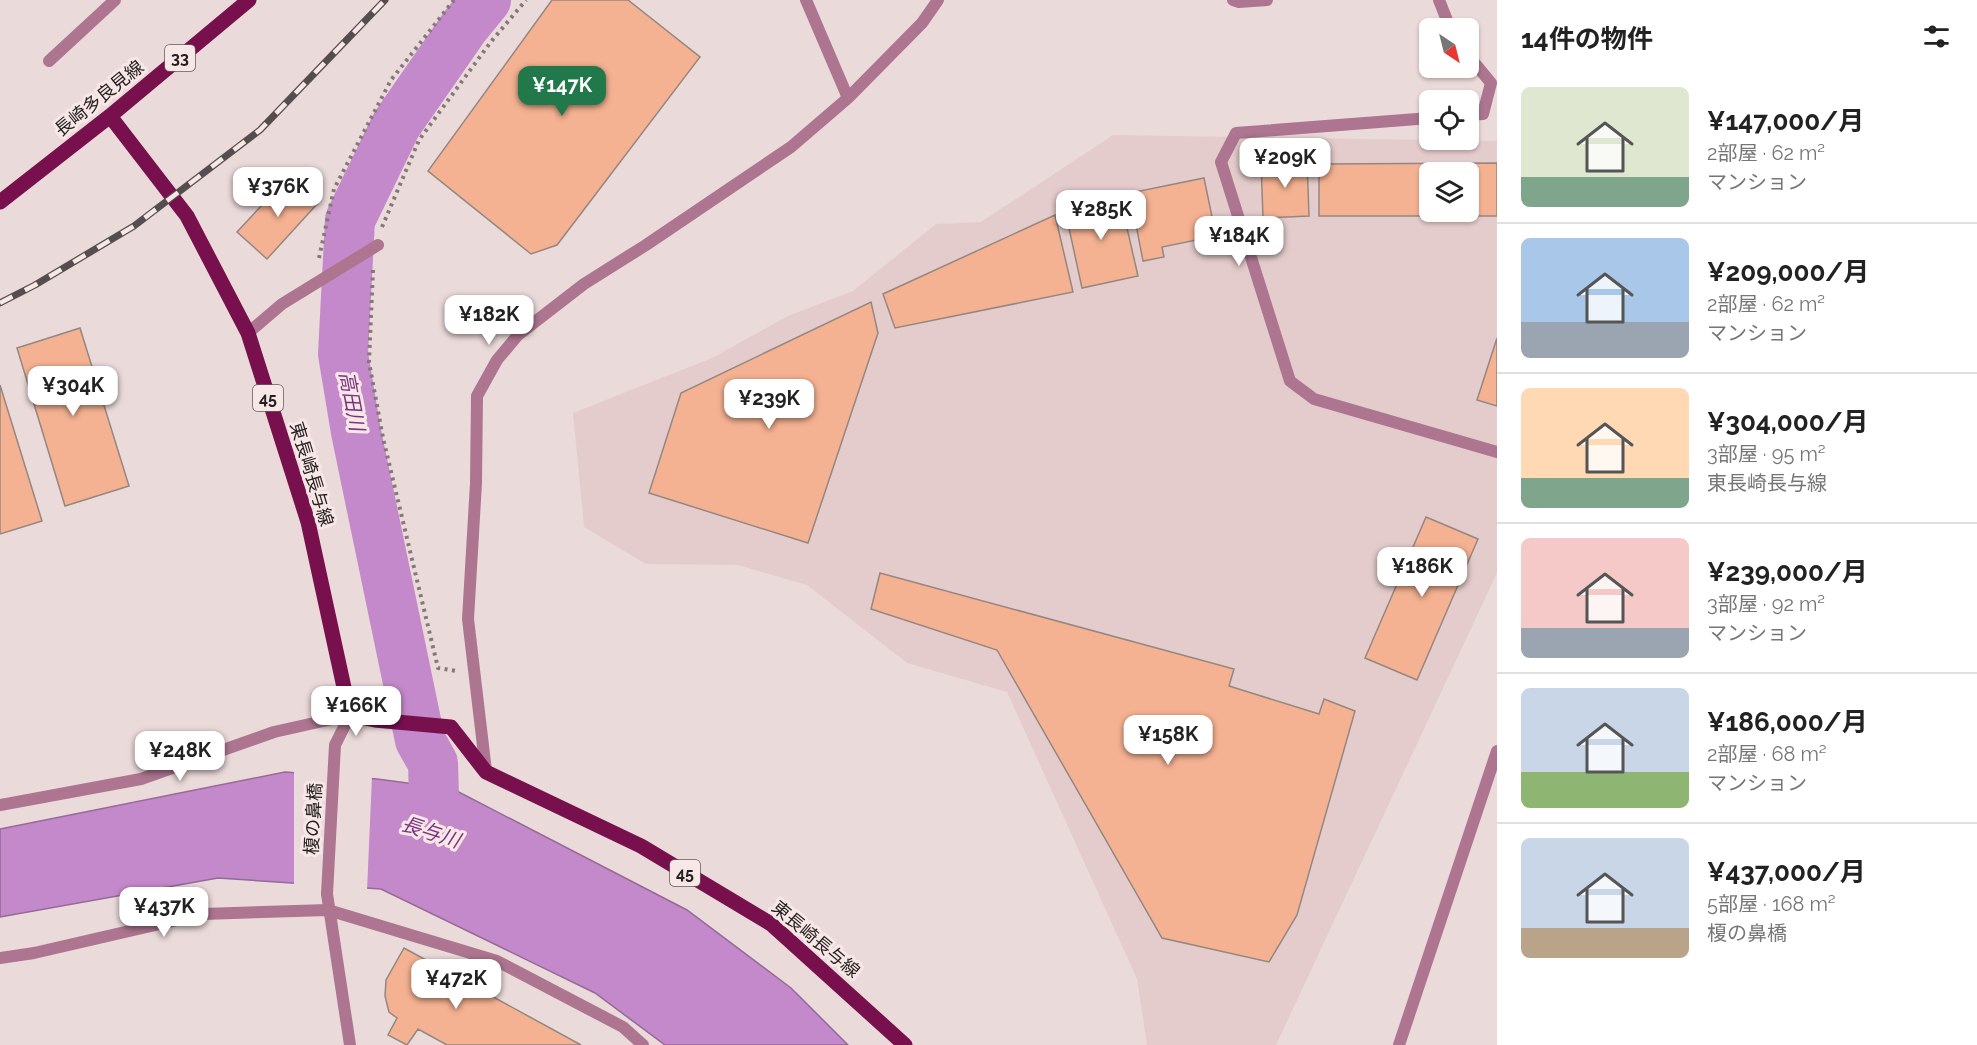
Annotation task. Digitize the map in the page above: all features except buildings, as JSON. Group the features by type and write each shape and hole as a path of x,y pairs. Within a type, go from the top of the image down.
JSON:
{"main road":[{"name":"長崎多良見線","path":"0,202 110,116 249,0"},
{"name":"東長崎長与線","path":"110,116 187,216 248,333 308,522 350,715 375,720 451,727 486,772 641,846 771,924 905,1045"}],"street":[{"path":"49,61 115,0"},
{"path":"806,0 848,98"},
{"path":"486,772 468,619 476,483 477,396 497,360 518,335 584,284 791,147 848,98 922,23 938,0"},
{"path":"1233,0 1239,2 1267,0"},
{"path":"1439,0 1446,18"},
{"path":"1479,68 1491,83 1483,114 1479,115"},
{"path":"1419,119 1236,133 1221,162 1290,381 1314,399 1497,452"},
{"path":"248,333 282,304 377,246"},
{"path":"0,805 141,779 274,732 350,715"},
{"name":"榎の鼻橋","path":"350,715 334,745 327,894 350,1045"},
{"path":"1399,1045 1497,751"},
{"path":"0,958 34,953 203,914 328,910 497,962 623,1028 643,1045"}],"path":[{"path":"314,284 334,189 391,80 454,0"},
{"path":"474,674 438,668 383,438 369,362 374,263 382,225 419,140 490,43 526,0"}],"shaded area":[{"path":"1113,135 1419,140 1419,150 1479,150 1479,141 1497,141 1497,573 1276,1045 1147,1045 1137,979 1007,692 907,663 807,585 738,565 646,564 584,527 573,413 712,358 788,316 853,291 936,224 981,222"}],"water":[{"name":"長与川","path":"285,772 377,779 453,789 687,910 791,988 848,1045 665,1045 595,993 381,889 218,878 0,917 0,829"}],"pier":[{"path":"294,770 372,776 367,891 294,886"}],"waterway":[{"name":"高田川","path":"435,832 433,763 420,740 356,432 343,354 350,220 396,125 464,27 486,0"}],"railway":[{"path":"0,303 35,285 134,226 260,130 385,0"}]}
